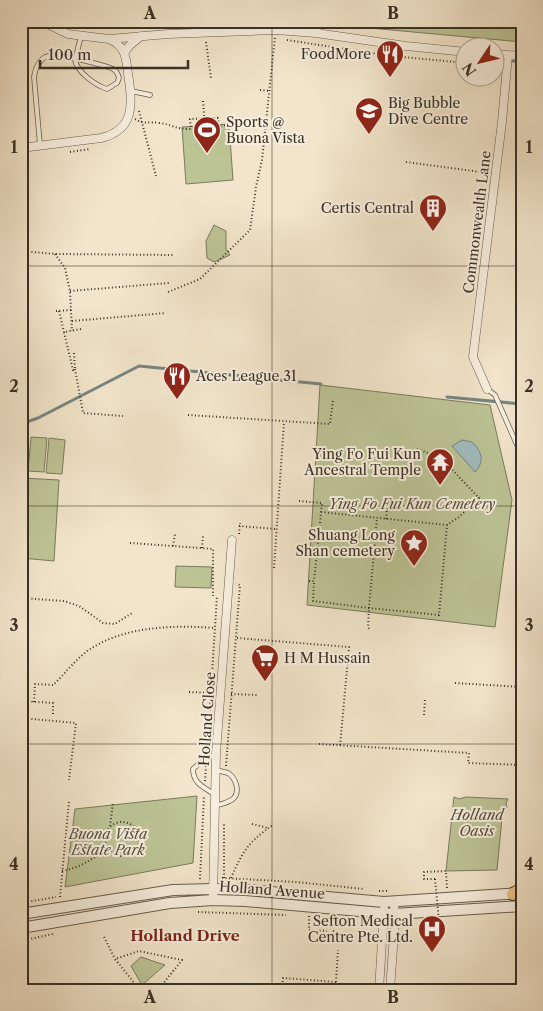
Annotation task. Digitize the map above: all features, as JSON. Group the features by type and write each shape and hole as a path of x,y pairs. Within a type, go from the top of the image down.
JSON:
{"street":[{"path":"21,148 101,138 115,133 122,128 131,111 132,91 125,52 116,42 68,34 42,21"},
{"path":"316,33 318,21"},
{"path":"109,40 142,36 276,30 316,33 456,51"},
{"path":"125,52 129,46 142,36"},
{"path":"508,55 522,56"},
{"name":"Commonwealth Lane","path":"487,389 472,357 508,55"},
{"name":"Holland Close","path":"213,900 216,753 232,540"},
{"name":"Holland Avenue","path":"21,914 173,890 214,889 389,913 522,906"},
{"name":"Holland Avenue","path":"21,928 170,903 282,898 389,902 519,892"},
{"path":"389,902 390,990"},
{"path":"379,990 389,913"}],"lane":[{"path":"40,145 34,77 40,61 53,55 76,60 112,68 117,72 119,78 117,83 107,89 100,87 79,68 76,60 81,36"},
{"path":"132,91 150,95"},
{"path":"487,389 495,396 521,454 519,489 522,489"},
{"path":"214,794 199,785 193,775 193,769 216,753"},
{"path":"214,806 231,800 235,797 237,790 229,774 216,770"}],"path":[{"path":"168,292 200,280 250,230 270,91 276,30"},
{"path":"206,40 211,78"},
{"path":"312,44 392,56 456,62"},
{"path":"260,90 270,91"},
{"path":"132,91 156,176"},
{"path":"203,101 205,126"},
{"path":"131,124 133,118 142,123 159,123 180,130 186,130 191,129 190,120 204,118 218,118 219,126 266,121"},
{"path":"65,152 95,148"},
{"path":"406,162 495,174"},
{"path":"21,251 55,254 174,255"},
{"path":"55,254 65,268 70,291 72,330"},
{"path":"70,291 169,283"},
{"path":"56,311 71,310"},
{"path":"59,311 73,370 75,369"},
{"path":"72,320 166,313"},
{"path":"64,332 81,329"},
{"path":"74,353 83,413 123,416"},
{"path":"188,415 330,424 333,400"},
{"path":"274,568 284,422"},
{"path":"321,512 447,525 459,517 479,498 441,458 417,449"},
{"path":"386,519 388,496"},
{"path":"299,501 322,503 313,601 439,615 447,525"},
{"path":"370,630 368,627 369,608 378,518"},
{"path":"239,526 276,529"},
{"path":"173,546 175,534"},
{"path":"202,548 203,536"},
{"path":"130,543 213,549 213,596"},
{"path":"309,580 314,581"},
{"path":"21,598 64,601 79,606 103,623 115,624 132,613"},
{"path":"225,772 238,625"},
{"path":"34,702 35,684 53,685 90,649 122,633 185,626 215,628"},
{"path":"237,638 349,647 340,746"},
{"path":"455,683 522,687"},
{"path":"189,692 204,692"},
{"path":"239,694 257,696"},
{"path":"424,715 425,699"},
{"path":"21,701 53,703 53,716"},
{"path":"21,718 76,723 69,780"},
{"path":"319,744 468,753 468,763 522,765"},
{"path":"60,897 69,800"},
{"path":"110,826 112,803"},
{"path":"224,822 224,878"},
{"path":"115,823 121,823 134,829 138,839 135,850 126,856 114,853 108,849 105,836 106,830 110,826 115,823"},
{"path":"252,824 268,828"},
{"path":"231,878 246,848 256,836 273,825"},
{"path":"62,871 79,867 108,849"},
{"path":"439,921 435,879 424,879 424,872 446,870 448,898"},
{"path":"195,912 290,916"},
{"path":"317,917 309,916 309,930 327,931"},
{"path":"333,931 339,933"},
{"path":"21,941 55,933"},
{"path":"104,937 115,959 140,990"},
{"path":"336,990 338,950"},
{"path":"115,959 139,951 182,960 158,990"},
{"path":"282,989 284,978 336,982"}],"green space":[{"path":"327,21 522,21 522,42 506,41 506,38 478,38 326,24"},
{"name":"Sports @ Buona Vista","path":"229,124 233,180 186,184 182,127"},
{"path":"214,225 226,231 226,249 230,255 214,262 207,258 206,241"},
{"name":"Ying Fo Fui Kun Cemetery","path":"320,385 490,405 512,500 495,627 307,605"},
{"path":"31,437 47,438 44,472 28,471"},
{"path":"49,438 65,440 62,474 46,473"},
{"path":"21,478 59,480 54,561 21,558"},
{"path":"176,566 212,567 211,588 175,587"},
{"name":"Buona Vista Estate Park","path":"197,796 193,863 65,887 75,809"},
{"name":"Holland Oasis","path":"454,797 459,799 466,797 508,799 506,803 507,808 503,808 497,870 446,871"},
{"path":"141,957 165,965 142,985 131,966"}],"water":[{"path":"462,440 472,442 480,453 480,464 475,472 452,446"}],"waterway":[{"path":"513,61 522,61"},
{"path":"21,424 38,418 139,366 321,384"},
{"path":"447,397 522,404"}],"place":[{"name":"FoodMore","path":"390,78"},
{"name":"Big Bubble Dive Centre","path":"369,135"},
{"name":"Sports @ Buona Vista","path":"207,154"},
{"name":"Certis Central","path":"433,232"},
{"name":"Aces League 31","path":"177,400"},
{"name":"Ying Fo Fui Kun Ancestral Temple","path":"440,486"},
{"name":"Shuang Long Shan cemetery","path":"414,567"},
{"name":"H M Hussain","path":"265,682"},
{"name":"Sefton Medical Centre Pte. Ltd.","path":"432,953"}],"district":[{"name":"Holland Drive","path":"185,936"}]}
